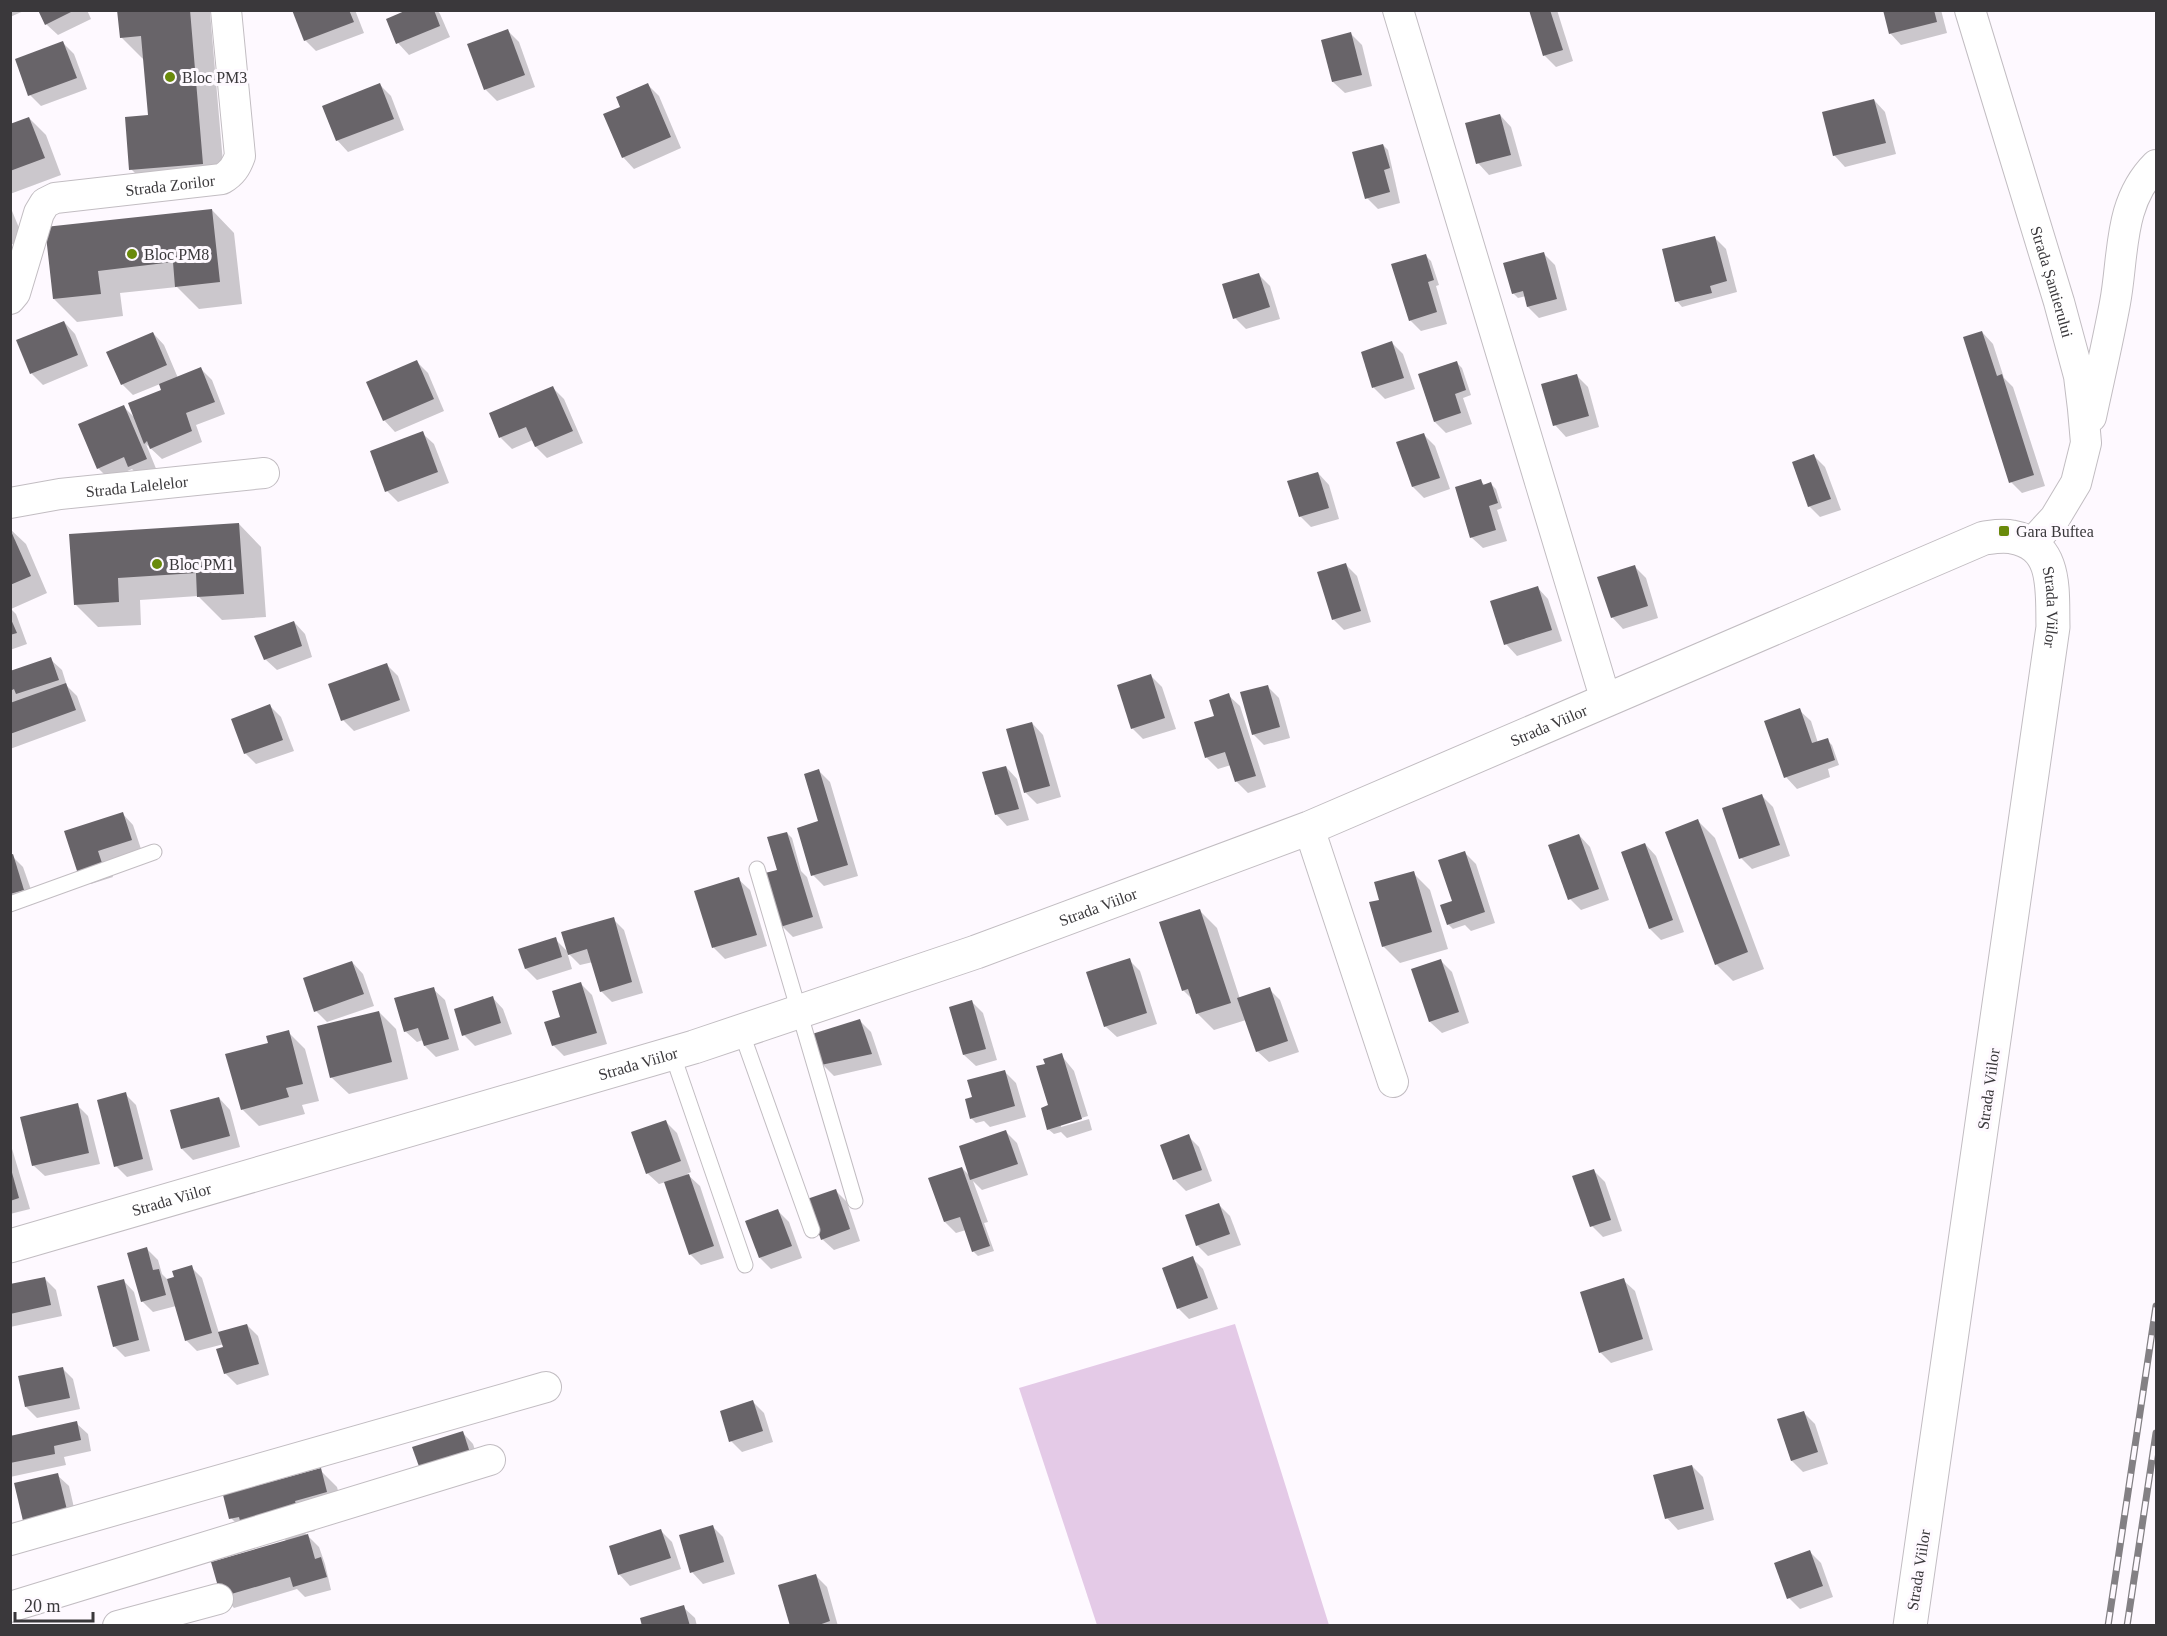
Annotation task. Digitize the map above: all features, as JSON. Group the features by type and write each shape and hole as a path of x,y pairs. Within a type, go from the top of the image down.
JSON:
{"main road":[{"name":"Strada Viilor","path":"12,1247 672,1053 976,952 1309,828 1984,538 2012,537 2031,544 2046,558 2051,578 2053,627 1910,1626"}],"street":[{"name":"Strada Zorilor","path":"10,299 15,293 39,213 45,203 55,198 222,179 236,167 240,156 226,10"},
{"path":"1398,10 1606,701"},
{"name":"Strada Șantierului","path":"1970,10 2043,247 2076,365 2086,443 2076,483 2055,518 2031,544"},
{"path":"2086,443 2116,301 2123,230 2137,191 2145,177 2157,165"},
{"name":"Strada Lalelelor","path":"10,503 60,494 264,473"},
{"path":"1309,828 1393,1082"},
{"path":"10,1540 546,1387"},
{"path":"10,1607 490,1460"},
{"path":"118,1626 218,1599"}],"lane":[{"path":"10,904 154,852"},
{"path":"757,869 855,1201"},
{"path":"741,1031 812,1230"},
{"path":"672,1053 745,1265"}],"shaded area":[{"path":"1235,1324 1329,1625 1097,1625 1019,1388"}],"building":[{"path":"38,10 75,10 45,25"},
{"name":"Bloc PM3","path":"117,10 190,10 203,164 129,170 125,117 148,115 141,36 120,38"},
{"path":"292,10 349,10 354,22 304,41"},
{"path":"407,10 434,10 440,26 396,44 386,19"},
{"path":"1529,10 1550,10 1563,50 1543,56"},
{"path":"1883,10 1934,10 1937,22 1889,34"},
{"path":"508,29 525,75 484,90 467,44"},
{"path":"1351,32 1362,75 1332,82 1321,40"},
{"path":"63,41 77,78 28,96 15,59"},
{"path":"380,83 394,119 336,141 322,106"},
{"path":"648,83 671,137 622,158 603,114 620,107 616,97"},
{"path":"1874,99 1886,143 1833,156 1822,112"},
{"path":"1500,114 1511,155 1476,164 1465,123"},
{"path":"29,117 45,158 10,171 10,124"},
{"path":"1383,144 1390,168 1384,170 1390,192 1365,199 1352,152"},
{"name":"Bloc PM8","path":"212,209 220,282 175,287 173,262 98,271 101,294 53,299 45,227"},
{"path":"1715,236 1727,281 1710,286 1712,293 1675,302 1662,249"},
{"path":"1544,252 1557,299 1527,307 1523,291 1512,294 1503,263"},
{"path":"1426,254 1434,280 1428,282 1437,312 1409,321 1391,264"},
{"path":"1259,273 1270,307 1233,319 1222,284"},
{"path":"64,321 78,355 30,374 16,340"},
{"path":"1982,331 1997,376 2002,374 2034,475 2009,483 1963,337"},
{"path":"153,332 167,365 121,385 106,352"},
{"path":"1392,341 1404,378 1372,388 1361,352"},
{"path":"417,360 434,399 383,421 366,382"},
{"path":"1457,361 1466,390 1455,394 1461,413 1434,422 1418,374"},
{"path":"201,367 215,402 186,413 192,431 150,449 147,441 144,444 128,403 161,390 159,384"},
{"path":"1577,374 1589,416 1553,426 1541,384"},
{"path":"553,386 573,431 535,447 526,427 499,438 489,413"},
{"path":"124,405 147,459 128,467 124,457 97,469 78,424"},
{"path":"423,431 438,472 385,492 370,451"},
{"path":"1424,433 1440,478 1412,487 1396,442"},
{"path":"1814,454 1831,499 1808,507 1792,462"},
{"path":"1318,472 1329,508 1299,517 1287,481"},
{"path":"1481,479 1483,485 1491,482 1498,503 1489,506 1496,530 1470,538 1455,487"},
{"name":"Bloc PM1","path":"239,523 244,594 197,597 196,573 118,578 119,602 74,605 69,534"},
{"path":"10,529 31,576 10,585"},
{"path":"1346,563 1361,611 1332,620 1317,572"},
{"path":"1635,565 1648,606 1611,618 1597,577"},
{"path":"1538,586 1552,630 1504,645 1490,601"},
{"path":"10,617 17,633 10,635"},
{"path":"294,621 302,646 264,660 254,636"},
{"path":"51,657 59,680 16,694 14,689 10,691 10,671"},
{"path":"387,663 400,700 341,721 328,684"},
{"path":"1151,674 1165,718 1131,729 1117,685"},
{"path":"66,683 76,710 10,734 10,703"},
{"path":"1268,685 1280,727 1252,735 1240,692"},
{"path":"1229,693 1256,776 1235,782 1225,752 1205,758 1194,722 1214,716 1209,700"},
{"path":"270,704 283,740 244,754 231,719"},
{"path":"1800,708 1812,743 1828,738 1835,760 1784,778 1764,721"},
{"path":"1032,722 1050,786 1024,793 1006,729"},
{"path":"1006,766 1019,809 995,815 982,772"},
{"path":"819,769 848,865 811,876 797,828 818,821 804,774"},
{"path":"1762,794 1780,845 1739,859 1722,808"},
{"path":"123,812 132,840 98,851 103,866 78,874 64,831"},
{"path":"1698,819 1748,952 1715,965 1665,832"},
{"path":"787,832 813,917 780,927 765,873 777,870 767,837"},
{"path":"1579,834 1599,889 1568,900 1548,845"},
{"path":"1645,843 1673,920 1649,929 1621,852"},
{"path":"1465,851 1485,912 1447,925 1440,905 1452,901 1438,860"},
{"path":"13,854 24,890 10,894 10,855"},
{"path":"1414,871 1432,932 1382,947 1369,902 1379,900 1374,882"},
{"path":"739,877 757,935 712,948 694,891"},
{"path":"1200,909 1231,1003 1196,1014 1188,989 1182,991 1159,922"},
{"path":"614,917 632,982 600,992 587,949 568,955 561,932"},
{"path":"556,937 562,957 525,969 518,949"},
{"path":"1130,958 1147,1013 1104,1027 1086,972"},
{"path":"1441,959 1459,1012 1429,1022 1411,969"},
{"path":"352,961 364,994 314,1012 303,978"},
{"path":"581,982 597,1033 552,1046 544,1022 560,1017 552,991"},
{"path":"434,987 449,1039 424,1046 418,1028 404,1032 394,998"},
{"path":"1270,987 1288,1041 1256,1052 1237,998"},
{"path":"493,996 501,1023 462,1036 454,1009"},
{"path":"972,1000 986,1049 963,1055 949,1007"},
{"path":"379,1011 392,1062 330,1078 317,1026"},
{"path":"860,1019 872,1054 821,1065 812,1034"},
{"path":"289,1030 303,1084 286,1088 289,1097 241,1110 225,1054 268,1043 266,1036"},
{"path":"1062,1053 1082,1119 1047,1130 1041,1108 1048,1105 1036,1066 1045,1064 1043,1059"},
{"path":"1005,1070 1015,1106 970,1119 965,1099 972,1097 967,1080"},
{"path":"126,1092 143,1159 114,1167 97,1100"},
{"path":"219,1097 230,1136 181,1149 170,1110"},
{"path":"78,1103 89,1153 32,1166 20,1117"},
{"path":"666,1120 681,1161 646,1174 631,1132"},
{"path":"1006,1130 1018,1164 970,1180 959,1146"},
{"path":"1189,1134 1202,1170 1173,1180 1160,1145"},
{"path":"962,1167 990,1246 972,1252 960,1217 944,1222 928,1178"},
{"path":"1594,1169 1611,1220 1590,1227 1572,1176"},
{"path":"10,1170 19,1198 10,1201"},
{"path":"689,1174 714,1246 689,1255 664,1182"},
{"path":"836,1189 850,1229 821,1240 807,1199"},
{"path":"1219,1203 1230,1234 1196,1246 1185,1215"},
{"path":"778,1209 792,1246 759,1258 745,1221"},
{"path":"147,1247 153,1270 159,1269 166,1295 141,1302 127,1253"},
{"path":"1193,1256 1208,1298 1177,1309 1162,1268"},
{"path":"192,1265 212,1333 185,1341 167,1279 174,1277 172,1271"},
{"path":"45,1277 51,1305 10,1314 10,1284"},
{"path":"1624,1278 1643,1339 1599,1353 1580,1292"},
{"path":"124,1279 139,1340 113,1347 97,1286"},
{"path":"247,1324 259,1364 224,1374 216,1349 223,1347 218,1332"},
{"path":"63,1367 70,1398 25,1407 18,1376"},
{"path":"753,1400 763,1431 729,1442 720,1411"},
{"path":"1804,1411 1818,1452 1791,1461 1777,1419"},
{"path":"77,1421 81,1440 54,1446 55,1454 10,1463 10,1436"},
{"path":"463,1431 471,1456 421,1472 412,1447"},
{"path":"1692,1465 1704,1509 1665,1519 1653,1475"},
{"path":"321,1468 327,1492 295,1501 299,1514 241,1524 239,1517 229,1519 223,1495"},
{"path":"58,1473 68,1514 24,1525 14,1483"},
{"path":"713,1525 724,1562 690,1573 679,1535"},
{"path":"661,1529 671,1558 618,1575 609,1546"},
{"path":"308,1534 315,1559 321,1557 327,1577 293,1587 290,1577 221,1597 211,1562"},
{"path":"1810,1550 1823,1586 1787,1599 1774,1563"},
{"path":"816,1574 830,1621 816,1626 790,1626 778,1585"},
{"path":"684,1605 690,1626 642,1626 640,1618"}],"railway":[{"path":"2108,1626 2156,1306"},
{"path":"2127,1626 2156,1433"}],"place":[{"name":"Bloc PM3","path":"170,77"},
{"name":"Bloc PM8","path":"132,254"},
{"name":"Gara Buftea","path":"2004,531"},
{"name":"Bloc PM1","path":"157,564"}]}
